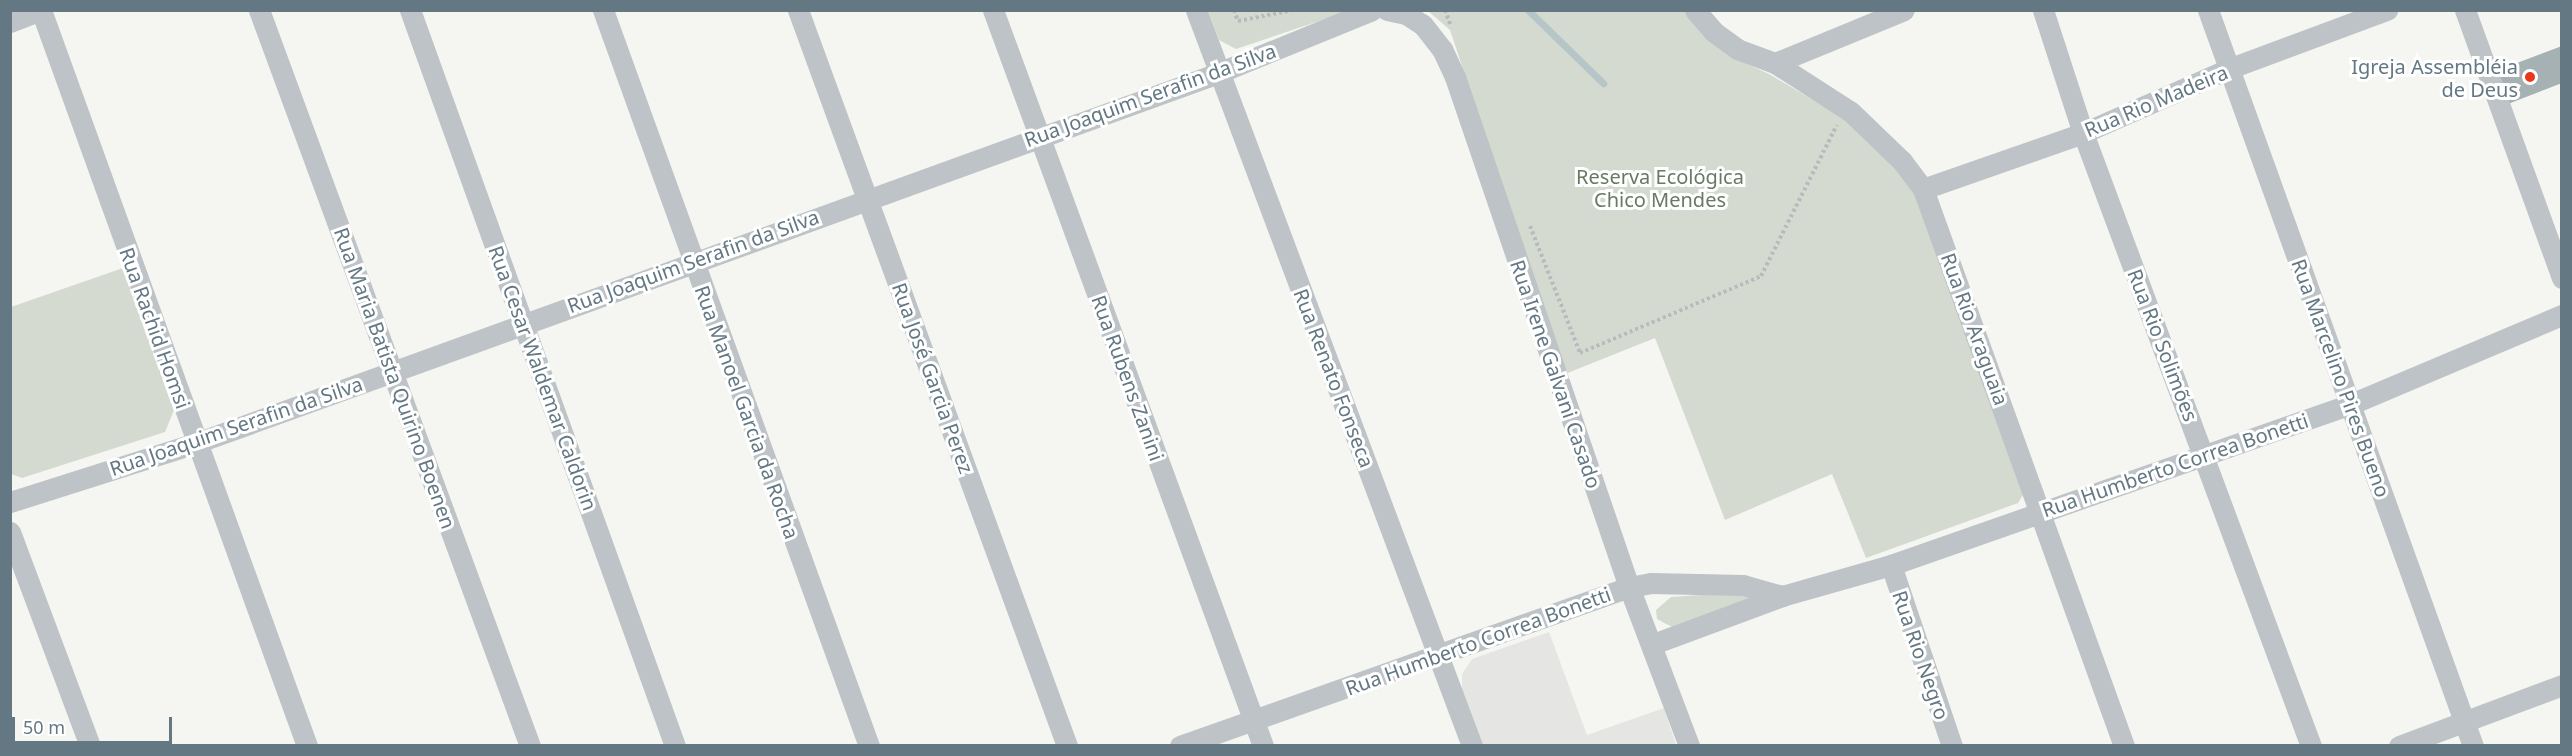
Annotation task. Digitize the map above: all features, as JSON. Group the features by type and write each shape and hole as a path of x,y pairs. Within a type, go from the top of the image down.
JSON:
{"street":[{"name":"Rua Maria Batista Quirino Boenen","path":"259,10 530,746"},
{"name":"Rua Cesar Waldemar Caldorin","path":"410,10 675,746"},
{"name":"Rua Manoel Garcia da Rocha","path":"603,10 869,746"},
{"name":"Rua José Garcia Perez","path":"798,10 1067,746"},
{"name":"Rua Rubens Zanini","path":"993,10 1263,746"},
{"name":"Rua Renato Fonseca","path":"1196,10 1472,746"},
{"name":"Rua Joaquim Serafin da Silva","path":"10,502 196,443 867,197 1218,72 1372,10"},
{"name":"Rua Rio Araguaia","path":"1695,10 1714,32 1737,49 1775,63 1851,112 1902,161 1923,189 2042,511 2124,746"},
{"path":"1775,63 1904,10"},
{"name":"Rua Rio Solimões","path":"2043,10 2083,133 2205,455 2311,746"},
{"name":"Rua Marcelino Pires Bueno","path":"2208,10 2473,746"},
{"name":"Rua Rio Madeira","path":"1923,189 2083,133 2228,69 2387,10"},
{"path":"2465,10 2562,278"},
{"path":"10,22 41,11"},
{"name":"Rua Rachid Homsi","path":"41,11 307,746"},
{"name":"Rua Irene Galvani Casado","path":"1397,12 1423,25 1442,49 1455,77 1629,587 1653,645 1689,746"},
{"name":"Rua Humberto Correa Bonetti","path":"1653,645 1782,596 1891,565 2351,404 2562,315"},
{"path":"10,532 90,746"},
{"name":"Rua Rio Negro","path":"1891,565 1952,746"},
{"name":"Rua Humberto Correa Bonetti","path":"1180,746 1440,656 1629,587 1651,583 1743,585 1782,596"},
{"path":"2399,746 2562,685"}],"path":[{"path":"1234,10 1238,21 1293,10"},
{"path":"1445,10 1454,33"},
{"path":"1528,220 1580,353 1761,276 1839,120"}],"shaded area":[{"path":"1549,632 1587,735 1664,708 1676,745 1480,745 1462,696 1462,674 1472,659"}],"green space":[{"path":"1208,11 1349,11 1236,49 1219,40"},
{"name":"Reserva Ecológica Chico Mendes","path":"1428,11 1686,11 1732,57 1769,74 1845,119 1897,167 1914,192 2024,493 2018,503 1866,558 1832,474 1725,520 1655,338 1565,374 1450,30"},
{"path":"123,268 174,410 165,432 22,478 11,474 11,307"},
{"path":"1742,592 1749,598 1672,627 1657,619 1656,610 1671,597"}],"building":[{"name":"Igreja Assembléia de Deus","path":"2562,46 2562,83 2508,104 2496,71"}],"waterway":[{"path":"1528,10 1603,83"}],"place":[{"name":"Igreja Assembléia de Deus","path":"2530,77"}]}
